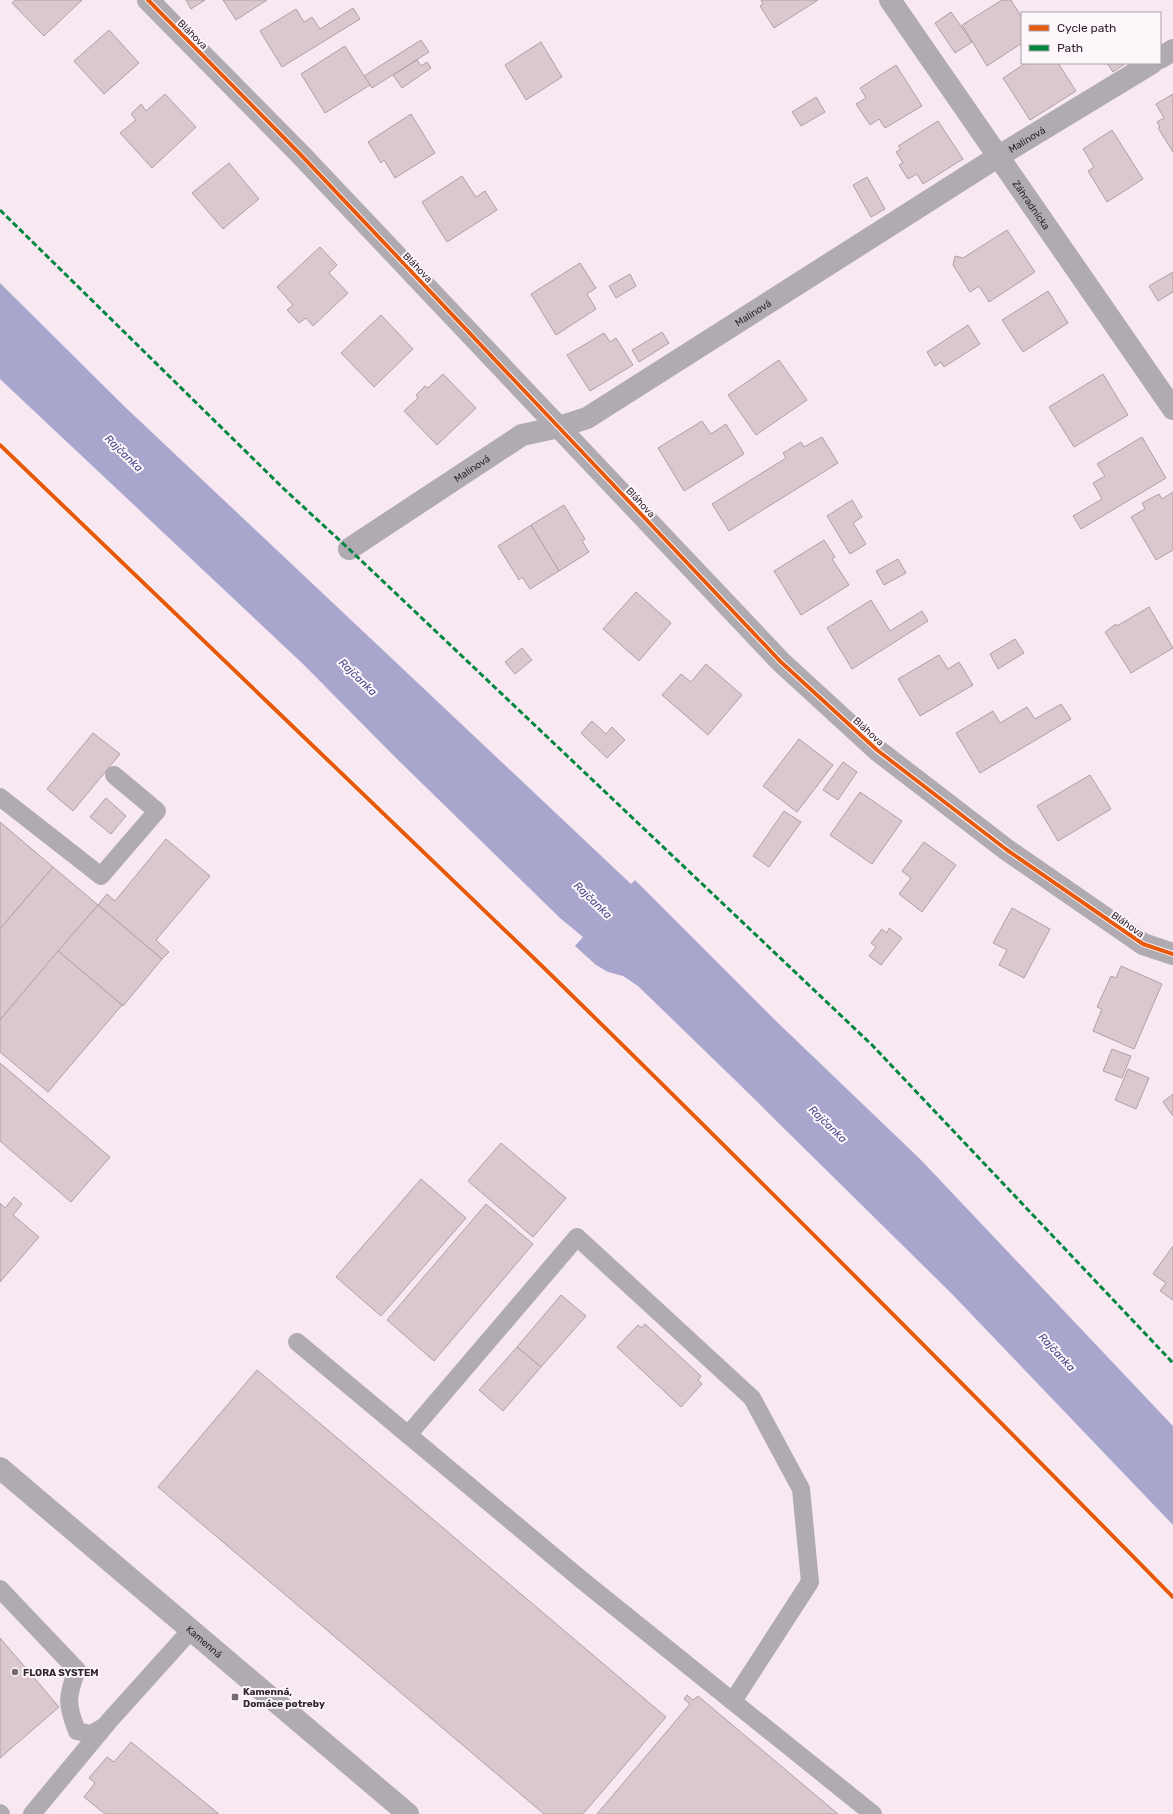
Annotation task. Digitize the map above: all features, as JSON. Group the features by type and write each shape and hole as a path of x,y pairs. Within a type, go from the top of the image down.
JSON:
{"street":[{"name":"Bláhova","path":"148,0 301,155 781,662 877,750 1007,850 1143,944 1173,954"},
{"name":"Záhradnícka","path":"890,0 1173,409"},
{"path":"1161,57 1173,50"},
{"name":"Malinová","path":"349,549 522,435 559,427 587,418 999,156 1150,64"},
{"name":"Kamenná","path":"0,1468 408,1814"}],"lane":[{"path":"0,797 101,876 157,811 114,775"},
{"path":"408,1435 577,1236 752,1398 800,1489 810,1582 733,1701"},
{"path":"297,1342 577,1576 873,1814"},
{"path":"0,1589 77,1670 69,1690 69,1713 76,1731 90,1734 106,1725"},
{"path":"32,1814 106,1725 192,1630"}],"water":[{"name":"Rajčanka","path":"0,283 125,407 631,884 635,880 776,1021 921,1160 1173,1426 1173,1525 951,1293 737,1082 638,986 623,976 608,972 596,965 575,946 583,937 560,918 394,756 303,664 0,379"}],"building":[{"path":"15,0 82,0 44,36 12,3"},
{"path":"186,0 205,0 191,9"},
{"path":"223,0 267,0 236,20"},
{"path":"761,0 818,0 774,28 760,6 763,4"},
{"path":"1002,0 1011,0 1021,16 1021,44 987,66 962,25"},
{"path":"353,8 360,19 282,67 260,31 296,9 304,22 312,17 320,29"},
{"path":"951,12 972,42 955,53 935,23"},
{"path":"109,30 139,63 104,94 74,61"},
{"path":"421,40 429,52 372,88 364,76"},
{"path":"541,42 562,77 526,100 505,65"},
{"path":"345,46 370,85 325,113 301,74"},
{"path":"417,60 421,66 427,62 431,68 402,88 393,75"},
{"path":"1024,64 1059,64 1076,91 1030,120 1003,78"},
{"path":"1108,64 1125,64 1113,72"},
{"path":"896,65 922,106 885,128 879,119 870,125 856,104 866,98 860,88"},
{"path":"165,94 196,127 152,168 120,133 136,120 131,114 141,104 146,111"},
{"path":"1173,94 1173,152 1158,128 1160,127 1157,122 1164,118 1156,104"},
{"path":"816,97 825,112 801,126 792,112"},
{"path":"411,114 435,153 395,178 384,160 381,163 368,142"},
{"path":"938,121 963,159 923,184 917,174 908,179 899,165 903,163 896,152 901,149 898,146"},
{"path":"1112,130 1143,179 1107,202 1088,171 1094,167 1083,149"},
{"path":"229,163 259,199 223,229 192,193"},
{"path":"462,176 476,197 485,191 497,210 447,242 422,202"},
{"path":"867,177 885,209 871,217 853,185"},
{"path":"1007,230 1035,272 989,302 979,286 970,292 953,265 955,256 963,258"},
{"path":"320,247 337,265 329,273 348,293 313,326 306,318 299,323 287,310 293,305 277,287"},
{"path":"580,263 596,288 587,294 596,309 556,335 531,294"},
{"path":"1173,272 1173,292 1158,301 1149,286"},
{"path":"630,274 636,286 616,298 609,286"},
{"path":"1048,291 1068,323 1023,352 1002,320"},
{"path":"381,315 413,349 374,387 341,353"},
{"path":"968,325 980,344 944,367 941,362 935,366 927,352"},
{"path":"662,332 669,343 639,362 632,350"},
{"path":"604,333 610,342 616,338 633,365 590,391 567,355"},
{"path":"779,360 807,400 756,435 728,395"},
{"path":"443,374 476,408 437,445 404,411 418,398 416,395 425,386 428,388"},
{"path":"1103,374 1128,415 1074,447 1049,407"},
{"path":"702,421 711,434 726,424 744,454 684,491 658,448"},
{"path":"822,437 838,463 729,531 712,504 786,458 783,453 801,442 804,447"},
{"path":"1142,437 1166,478 1081,529 1073,516 1102,499 1093,483 1105,476 1097,464"},
{"path":"1173,492 1173,550 1156,560 1131,517 1145,509 1142,503 1159,494 1162,499"},
{"path":"852,500 862,517 853,523 866,544 850,554 827,516"},
{"path":"564,505 585,539 582,541 589,552 559,571 531,525"},
{"path":"531,525 559,571 530,589 522,577 519,580 498,546"},
{"path":"824,540 835,557 832,559 849,585 801,615 774,571"},
{"path":"898,559 906,573 884,585 876,571"},
{"path":"636,592 671,623 639,661 603,629"},
{"path":"871,600 890,631 922,611 928,621 852,669 827,628"},
{"path":"1149,607 1173,648 1131,673 1105,632 1116,624 1117,626"},
{"path":"1015,639 1024,653 998,669 990,654"},
{"path":"522,648 532,660 515,674 505,662"},
{"path":"939,655 948,669 959,662 973,685 920,716 898,679"},
{"path":"706,664 742,695 708,735 662,695 681,674 691,682"},
{"path":"1061,704 1071,719 980,773 956,733 993,711 1000,723 1027,707 1035,719"},
{"path":"592,721 606,734 612,727 625,740 607,758 581,733"},
{"path":"93,733 120,754 73,811 47,789"},
{"path":"799,739 833,765 797,812 763,786"},
{"path":"843,762 857,772 838,800 823,790"},
{"path":"1090,775 1111,809 1058,841 1037,806"},
{"path":"860,792 902,821 872,864 830,835"},
{"path":"106,798 126,816 111,834 90,817"},
{"path":"784,811 801,822 769,867 753,856"},
{"path":"0,822 53,867 0,929"},
{"path":"166,839 210,876 156,940 169,952 162,959 98,905 107,894 115,901"},
{"path":"924,842 956,865 922,912 899,894 911,878 902,871"},
{"path":"53,867 98,905 0,1020 0,929"},
{"path":"98,905 162,959 123,1006 58,951"},
{"path":"1012,908 1050,929 1024,978 999,965 1007,950 993,943"},
{"path":"889,928 902,938 881,965 869,956 876,947 871,943 882,929 887,933"},
{"path":"58,951 122,1005 48,1092 0,1052 0,1020"},
{"path":"1121,966 1162,984 1134,1049 1093,1031 1102,1009 1097,1007 1111,976 1116,978"},
{"path":"1112,1049 1131,1056 1122,1078 1103,1071"},
{"path":"0,1063 110,1157 71,1202 0,1141"},
{"path":"1128,1069 1149,1078 1136,1109 1115,1100"},
{"path":"1173,1094 1173,1116 1163,1102"},
{"path":"501,1143 566,1198 533,1237 468,1181"},
{"path":"421,1179 466,1218 381,1316 336,1277"},
{"path":"14,1197 22,1204 13,1215 39,1237 0,1282 0,1203 5,1208"},
{"path":"486,1204 533,1244 434,1361 387,1320"},
{"path":"1173,1246 1173,1300 1160,1291 1166,1283 1153,1274"},
{"path":"561,1295 586,1316 541,1367 517,1347"},
{"path":"645,1324 701,1376 698,1380 702,1384 681,1407 617,1347 638,1325 642,1328"},
{"path":"517,1347 541,1367 503,1411 479,1390"},
{"path":"257,1370 666,1717 583,1814 544,1814 158,1487"},
{"name":"FLORA SYSTEM","path":"0,1638 59,1707 0,1758"},
{"path":"687,1695 693,1700 698,1696 838,1814 597,1814 690,1704 684,1699"},
{"path":"131,1742 219,1814 105,1814 84,1797 95,1783 89,1778 107,1757 114,1762"}],"marked path":[{"path":"0,210 284,489 872,1045 1173,1363"}],"cycle path":[{"path":"148,0 301,155 781,662 877,750 1007,850 1143,944 1173,954"},
{"path":"0,445 622,1044 859,1280 1173,1597"}],"place":[{"name":"FLORA SYSTEM","path":"15,1672"},
{"name":"Kamenná, Domáce potreby","path":"235,1697"}]}
